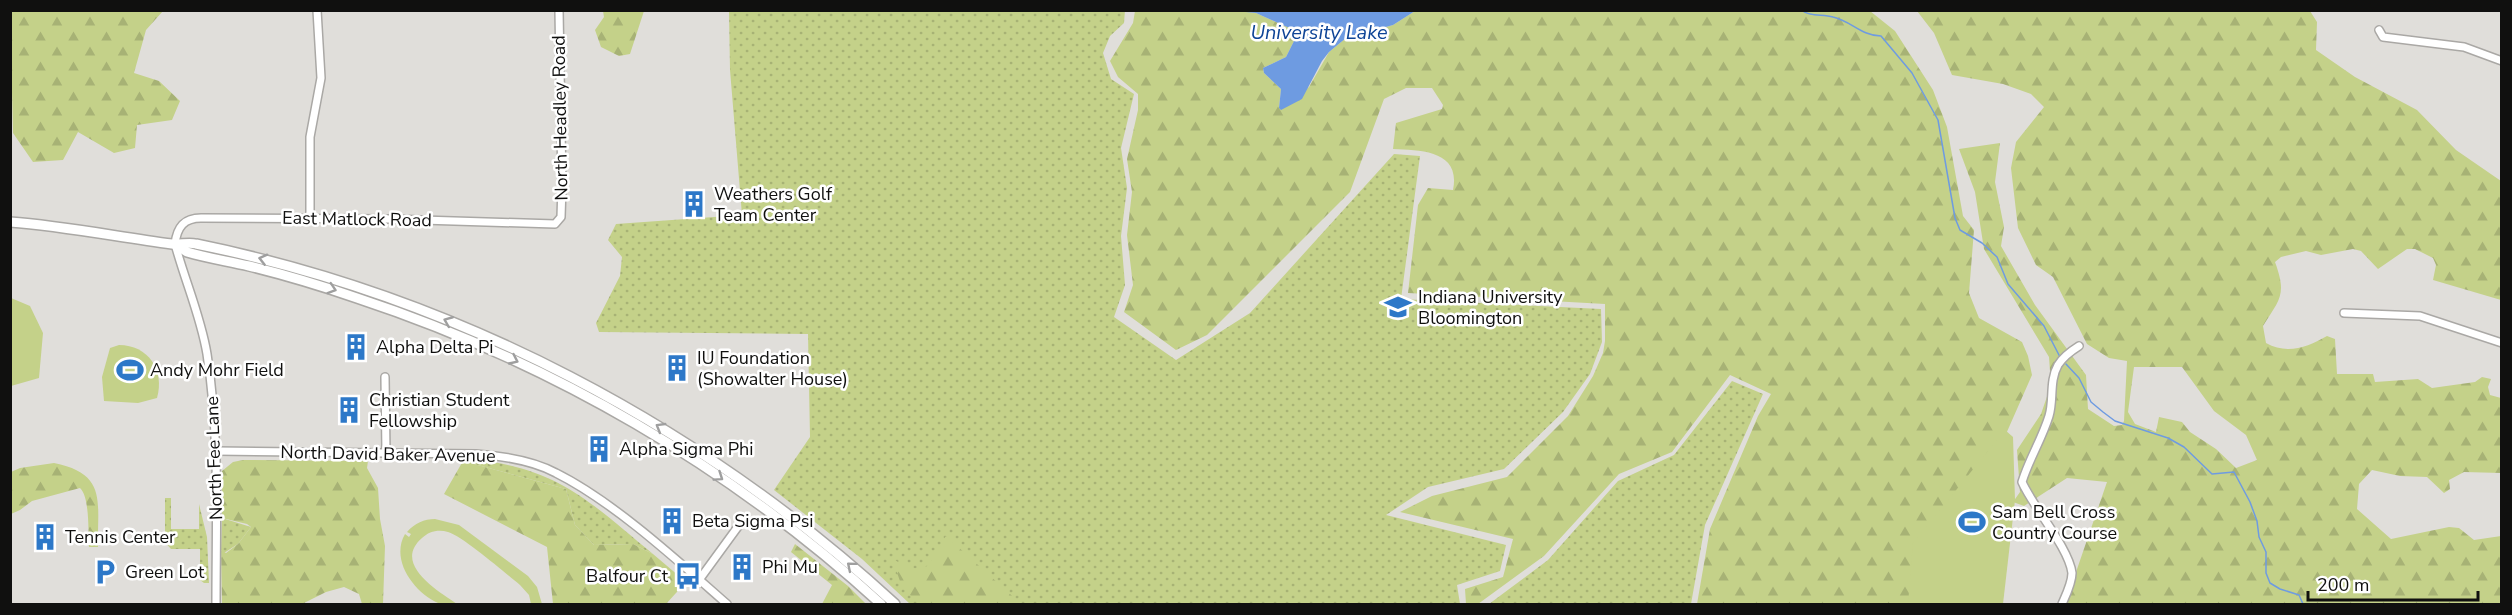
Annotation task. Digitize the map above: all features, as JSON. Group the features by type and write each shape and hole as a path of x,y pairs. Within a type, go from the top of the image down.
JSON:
{"highway":[{"path":"10,222 109,233 176,244 190,252 267,270 344,293 413,317 491,350 554,379 625,418 759,499 834,551 895,604"},
{"path":"759,499 881,604"}],"street":[{"path":"310,219 310,137 321,78 316,10"},
{"name":"North Headley Road","path":"555,224 561,217 562,187 559,10"},
{"path":"2379,30 2383,37 2464,47 2502,61"},
{"name":"East Matlock Road","path":"176,244 180,226 193,218 555,224"},
{"name":"North Fee Lane","path":"176,244 204,341 213,396 216,451 216,604"},
{"path":"2344,314 2420,316 2502,343"},
{"path":"2062,604 2072,574 2067,559 2022,482 2048,420 2052,406 2052,381 2058,365 2079,346"},
{"path":"385,377 386,454"},
{"name":"North David Baker Avenue","path":"216,451 452,453 502,456 555,472 617,513 727,604"},
{"path":"699,580 745,517"}],"green space":[{"path":"1125,10 1124,23 1110,36 1103,53 1111,79 1134,94 1121,148 1127,188 1121,236 1125,285 1114,317 1176,360 1250,313 1394,154 1420,156 1401,299 1601,309 1602,342 1590,374 1563,412 1504,469 1428,487 1386,515 1506,545 1500,571 1457,585 1460,604 910,604 862,559 774,490 810,437 808,334 599,332 596,323 620,276 622,257 608,240 616,224 742,215 730,70 729,11"},
{"path":"1235,10 1256,13 1296,31 1296,37 1286,57 1263,68 1264,73 1281,89 1279,108 1309,87 1329,52 1346,38 1393,25 1415,11 1870,11 1895,31 1933,90 1947,127 1963,216 1974,230 1969,293 1979,318 2022,342 2032,375 2006,434 1913,604 1697,604 1710,529 1758,416 1771,394 1730,375 1672,452 1619,474 1544,556 1478,604 1466,604 1465,589 1503,577 1513,539 1400,512 1432,496 1507,477 1568,416 1593,376 1603,353 1605,304 1408,293 1418,205 1428,188 1453,190 1454,177 1451,167 1445,160 1427,152 1393,149 1396,123 1442,109 1443,105 1432,88 1406,88 1384,99 1350,192 1207,335 1176,350 1124,312 1133,285 1127,235 1132,192 1127,159 1138,110 1138,94 1118,77 1110,61 1133,23 1135,11"},
{"path":"10,11 163,11 146,30 134,73 159,81 180,101 172,120 137,125 135,148 114,153 78,132 63,160 33,162 13,133"},
{"path":"603,11 644,11 630,54 619,56 601,47 595,30 604,17"},
{"path":"1917,11 2310,11 2317,22 2316,50 2355,77 2417,110 2456,150 2501,181 2501,300 2433,280 2436,265 2433,258 2415,249 2407,249 2378,269 2361,251 2353,249 2321,255 2306,251 2281,257 2275,262 2281,282 2280,296 2263,326 2266,343 2282,349 2305,346 2327,336 2335,339 2337,374 2373,374 2375,382 2418,379 2432,388 2475,382 2482,377 2491,379 2488,387 2490,395 2501,398 2501,473 2464,472 2449,480 2450,489 2444,493 2427,477 2400,476 2372,470 2359,484 2357,509 2391,539 2449,527 2459,528 2474,540 2501,536 2501,604 2065,604 2107,482 2067,478 2024,506 2013,502 2020,492 2017,450 2041,414 2051,385 2049,357 1984,249 1975,192 1959,149 2000,143 1995,182 2004,227 2001,246 2035,305 2086,375 2088,409 2114,426 2122,425 2124,421 2127,361 2109,358 2087,344 2053,277 2036,265 2018,228 2011,168 2016,142 2044,107 2031,94 2003,84 1952,75 1934,33","holes":["2134,367 2182,367 2214,411 2246,435 2257,460 2236,468 2216,449 2190,432 2182,422 2159,417 2156,432 2135,424 2128,412"]},
{"path":"11,298 30,306 43,333 39,378 11,386"},
{"name":"Andy Mohr Field","path":"119,345 138,349 152,361 159,378 157,398 138,403 104,401 102,377 110,348"},
{"path":"1732,381 1763,394 1705,525 1691,604 1489,604 1548,560 1618,481 1674,455"},
{"name":"Sam Bell Cross Country Course","path":"2005,430 2013,437 2015,500 2003,604 1908,604 1913,543"},
{"path":"243,460 368,461 367,468 378,488 385,546 383,604 362,604 359,594 344,587 326,592 302,604 222,604 221,550 226,553 238,544 251,527 222,518 222,471 233,462"},
{"path":"477,460 531,471 553,481 573,492 592,505 653,554 633,544 594,545 575,525 566,489 463,461"},
{"path":"463,461 566,489 575,525 594,545 633,544 653,554 686,582 666,604 553,604 547,547 444,494"},
{"path":"54,463 84,474 96,492 98,547 89,547 87,507 80,488 32,501 11,514 11,472 20,468"},
{"path":"165,498 171,498 171,529 199,529 199,504 207,537 209,583 200,580 200,549 171,549 165,542"},
{"path":"222,518 251,527 238,544 224,553 221,550"},
{"path":"435,519 459,525 528,576 537,587 542,604 531,604 529,595 520,585 495,564 455,535 441,531 431,532 422,538 414,548 412,557 421,576 457,604 440,604 429,598 407,574 400,554 405,534 409,537 411,534 407,532 413,526"},
{"path":"946,536 1021,604 919,604 902,587 892,558 910,567 924,568"},
{"path":"795,544 848,586 866,604 822,604 832,585 791,552"}],"water":[{"name":"University Lake","path":"1235,11 1415,11 1393,25 1346,38 1322,61 1302,99 1281,110 1279,108 1281,89 1264,73 1263,68 1286,57 1296,37 1296,31 1256,13"}],"waterway":[{"path":"1801,10 1808,14 1839,19 1868,34 1881,36 1912,73 1938,120 1955,218 1960,230 1982,243 1997,257 2008,284 2044,326 2060,357"},
{"path":"2066,364 2079,378 2091,402 2115,421 2168,438 2184,447 2212,474 2234,472 2257,521 2259,537 2266,552 2266,573 2270,583 2299,595 2303,604"}],"place":[{"name":"Weathers Golf Team Center","path":"694,204"},
{"name":"Indiana University Bloomington","path":"1398,307"},
{"name":"Alpha Delta Pi","path":"356,347"},
{"name":"IU Foundation (Showalter House)","path":"677,368"},
{"name":"Andy Mohr Field","path":"130,370"},
{"name":"Christian Student Fellowship","path":"349,410"},
{"name":"Alpha Sigma Phi","path":"599,449"},
{"name":"Beta Sigma Psi","path":"672,521"},
{"name":"Sam Bell Cross Country Course","path":"1972,522"},
{"name":"Tennis Center","path":"45,537"},
{"name":"Phi Mu","path":"742,567"},
{"name":"Green Lot","path":"105,572"},
{"name":"Balfour Ct","path":"688,576"}]}
